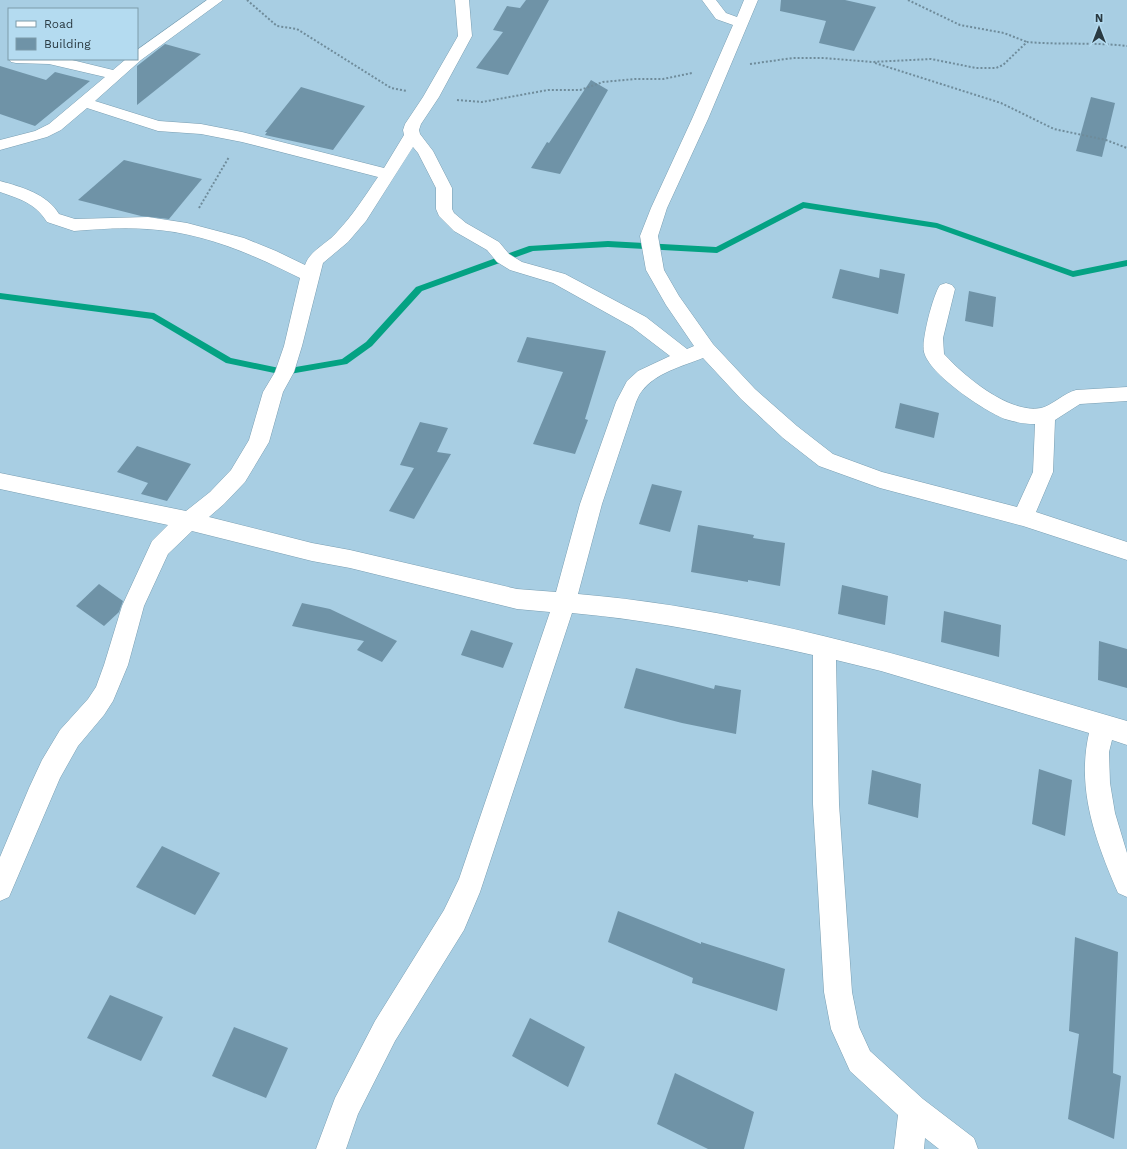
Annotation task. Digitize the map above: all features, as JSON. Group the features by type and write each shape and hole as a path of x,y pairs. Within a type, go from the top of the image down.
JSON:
{"street":[{"path":"138,56 216,0"},
{"path":"462,0 466,25 465,36 432,97 413,124 411,130 412,135 425,151 444,188 444,209 447,216 460,227 492,246 503,258 516,266 559,278 640,322 684,357"},
{"path":"709,0 721,16 741,23"},
{"path":"751,0 659,208 649,236 654,270 672,300 706,349 748,394 790,432 826,460 880,480 1023,517 1127,551"},
{"path":"49,60 115,75"},
{"path":"0,145 41,134 55,127 134,60"},
{"path":"83,102 158,126 201,129 242,137 389,174"},
{"path":"0,888 51,769 69,738 96,707 105,693 116,665 133,606 160,548 217,498 238,476 259,442 273,392 284,372 293,346 315,260 342,238 360,217 389,174 412,135"},
{"path":"0,186 33,198 47,208 53,218 74,225 148,223 187,229 238,242 270,255 310,275"},
{"path":"946,289 938,317 932,350 936,360 968,386 998,407 1012,414 1045,416 1076,397 1127,394"},
{"path":"331,1149 345,1108 385,1031 454,920 471,883 519,733 564,603 591,504 626,402 634,386 645,376 661,367 706,349"},
{"path":"1023,517 1044,472 1045,416"},
{"path":"0,481 189,522 312,552 350,559 517,598 600,606 704,621 824,647 880,660 1127,733"},
{"path":"824,647 826,804 838,992 845,1029 860,1061 913,1109 963,1149"},
{"path":"1103,726 1097,752 1098,783 1102,813 1111,848 1127,884"},
{"path":"909,1149 913,1109"}],"path":[{"path":"247,0 277,26 297,28 391,88 432,97 482,102 548,90 580,90 597,84 613,81 663,79 793,58 824,58 872,62 931,59 976,68 996,68 1003,65 1027,42"},
{"path":"908,0 932,13 960,25 1004,33 1027,42 1051,44 1109,44 1127,46"},
{"path":"872,62 1001,103 1054,129 1106,140 1127,148"},
{"path":"187,229 242,137"}],"building":[{"path":"526,0 549,0 508,75 476,68 503,32 493,30 507,6 520,8"},
{"path":"781,0 845,0 876,7 854,51 819,43 826,21 780,11"},
{"path":"165,44 201,54 137,105 137,66"},
{"path":"0,66 46,80 55,72 90,81 35,126 0,114"},
{"path":"591,80 608,90 560,174 531,168 547,142 549,143"},
{"path":"301,87 365,106 333,150 265,135 267,132 265,132"},
{"path":"1091,97 1115,103 1102,157 1076,151"},
{"path":"124,160 202,179 169,219 141,216 78,200"},
{"path":"840,269 879,278 880,269 905,274 898,314 832,298"},
{"path":"969,291 996,297 993,327 965,321"},
{"path":"527,337 606,351 585,419 588,420 575,454 533,444 563,372 517,362"},
{"path":"900,403 939,413 934,438 895,428"},
{"path":"420,422 448,428 437,452 451,454 414,519 389,511 414,468 400,465"},
{"path":"137,446 191,464 167,501 141,494 148,483 117,472"},
{"path":"652,484 682,491 670,532 639,524"},
{"path":"698,525 754,535 753,538 785,543 780,586 691,572"},
{"path":"99,584 123,601 119,612 104,626 76,606"},
{"path":"842,585 888,596 885,625 838,614"},
{"path":"302,603 330,609 397,641 382,662 357,650 364,641 292,626"},
{"path":"944,611 1001,625 999,657 941,642"},
{"path":"471,630 513,643 503,668 461,655"},
{"path":"1099,641 1127,649 1127,688 1098,680"},
{"path":"636,668 714,689 715,685 741,690 736,734 682,723 624,708"},
{"path":"1039,769 1072,780 1065,836 1032,824"},
{"path":"872,770 921,784 918,818 868,804"},
{"path":"162,846 220,873 195,915 136,887"},
{"path":"618,911 701,944 701,942 785,969 777,1011 692,983 693,978 608,942"},
{"path":"1075,937 1118,952 1113,1073 1121,1076 1114,1139 1068,1119 1079,1034 1069,1031"},
{"path":"110,995 163,1017 141,1061 87,1038"},
{"path":"530,1018 585,1047 568,1087 512,1056"},
{"path":"234,1027 288,1048 266,1098 212,1076"},
{"path":"675,1073 754,1112 744,1149 708,1149 657,1124"}],"waterway":[{"path":"0,296 154,316 229,361 284,372 344,362 369,344 419,289 532,248 608,244 717,250 803,205 937,226 1073,274 1127,263"}]}
